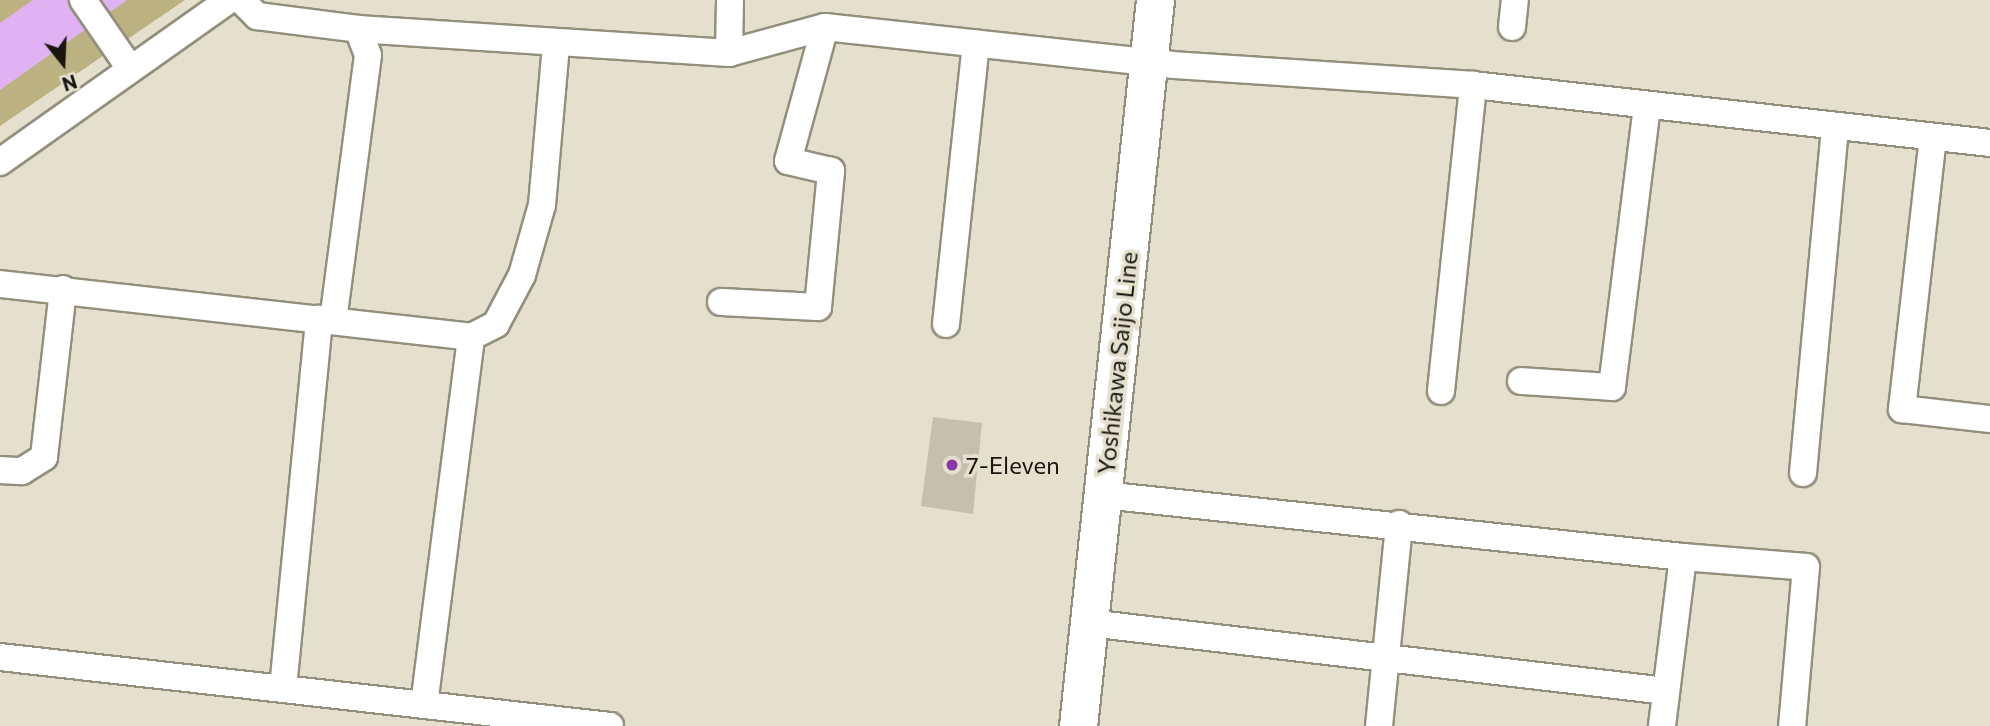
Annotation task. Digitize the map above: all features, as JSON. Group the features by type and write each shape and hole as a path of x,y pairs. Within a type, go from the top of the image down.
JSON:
{"main road":[{"name":"Yoshikawa Saijo Line","path":"1078,726 1155,0"}],"street":[{"path":"83,0 125,61"},
{"path":"0,162 125,61 229,0"},
{"path":"241,0 257,16 358,29 556,44 729,53 825,27 1150,61 1473,85 1990,143"},
{"path":"729,53 730,0"},
{"path":"1512,27 1515,0"},
{"path":"721,302 818,307 831,171 788,161 825,27"},
{"path":"283,688 326,320 368,55 358,29"},
{"path":"0,284 471,337 496,324 522,275 542,205 556,44"},
{"path":"946,324 975,44"},
{"path":"1441,391 1473,85"},
{"path":"1521,381 1612,387 1647,105"},
{"path":"1803,473 1835,126"},
{"path":"1933,136 1902,409 1990,419"},
{"path":"0,470 22,471 44,457 63,289"},
{"path":"424,705 471,337"},
{"path":"1103,495 1399,524 1683,557 1806,567 1792,726"},
{"path":"1379,726 1399,524"},
{"path":"1662,726 1683,557"},
{"path":"1089,623 1386,661 1666,691"},
{"path":"0,657 610,726"}],"shaded area":[{"path":"0,0 185,0 0,126"},
{"path":"33,0 127,0 0,90 0,23"}],"building":[{"name":"7-Eleven","path":"933,417 982,423 973,514 921,506"}],"place":[{"name":"7-Eleven","path":"952,465"}]}
